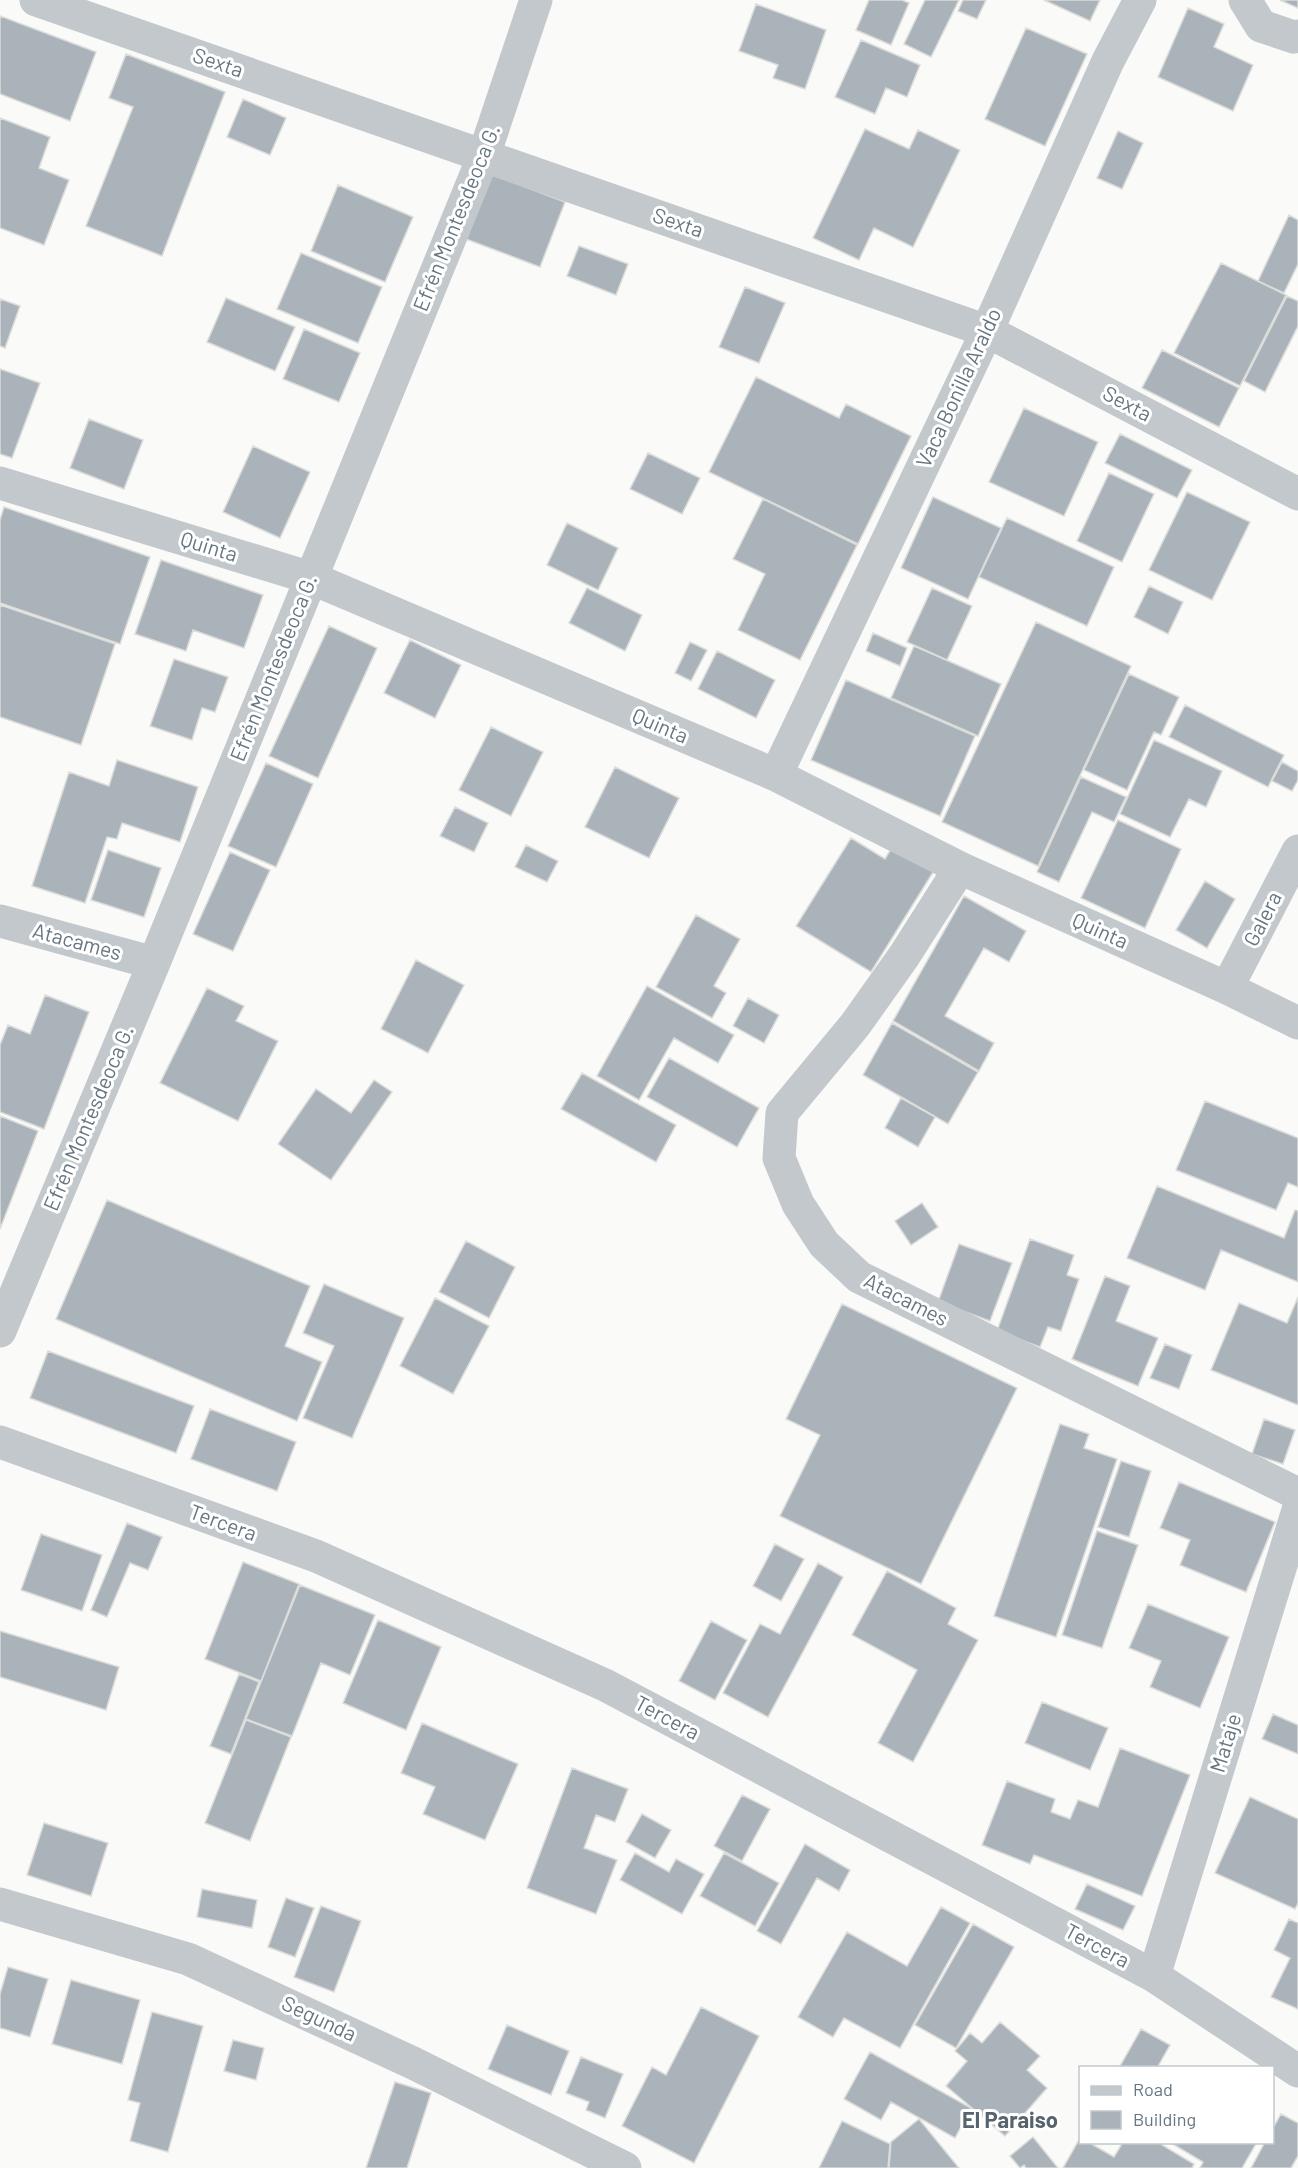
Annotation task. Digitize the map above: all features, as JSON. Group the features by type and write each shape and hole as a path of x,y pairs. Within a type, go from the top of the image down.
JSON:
{"street":[{"name":"Sexta","path":"36,0 987,331 1298,494"},
{"name":"Efrén Montesdeoca G.","path":"0,1331 484,155 536,0"},
{"name":"Vaca Bonilla Araldo","path":"776,775 987,331 1108,61 1140,0"},
{"path":"1245,0 1261,26 1294,37 1298,36"},
{"name":"Quinta","path":"0,483 311,578 776,775 960,868 1227,988 1298,1023"},
{"name":"Galera","path":"1227,988 1298,851"},
{"name":"Atacames","path":"960,868 904,956 855,1025 782,1113 779,1158 798,1204 824,1244 859,1277 1298,1494"},
{"name":"Atacames","path":"0,921 153,963"},
{"name":"Tercera","path":"0,1442 316,1556 604,1685 1154,1976 1298,2071"},
{"name":"Mataje","path":"1154,1976 1298,1510"},
{"name":"Segunda","path":"0,1904 188,1959 413,2063 625,2168"}],"building":[{"path":"869,0 902,0 909,3 891,45 856,30"},
{"path":"925,0 959,0 931,57 904,44"},
{"path":"963,0 986,0 977,19 958,11"},
{"path":"1044,0 1100,0 1090,21"},
{"path":"1280,0 1298,0 1298,8"},
{"path":"756,4 826,30 805,89 773,78 778,65 739,51"},
{"path":"1188,8 1224,24 1214,47 1253,65 1233,111 1158,77"},
{"path":"0,16 96,52 70,121 0,94"},
{"path":"1026,28 1087,54 1045,146 985,119"},
{"path":"861,40 920,65 907,97 886,88 875,114 835,97"},
{"path":"126,54 225,92 162,256 86,226 133,107 109,98"},
{"path":"243,99 286,118 270,155 227,137"},
{"path":"0,118 50,137 39,168 69,180 44,245 0,228"},
{"path":"865,129 909,149 918,130 960,150 913,247 874,228 859,260 813,238"},
{"path":"1118,131 1143,143 1122,189 1097,178"},
{"path":"491,174 565,202 540,267 466,239"},
{"path":"338,185 413,217 385,282 311,251"},
{"path":"1289,215 1298,220 1298,264 1284,293 1258,281"},
{"path":"579,246 628,264 616,295 567,276"},
{"path":"301,253 382,287 358,343 277,309"},
{"path":"1221,263 1286,295 1240,386 1174,353"},
{"path":"745,287 785,303 759,363 719,347"},
{"path":"1287,296 1298,301 1298,326 1265,392 1244,381"},
{"path":"226,298 295,327 275,371 207,342"},
{"path":"0,299 20,306 5,348 0,346"},
{"path":"304,329 360,353 339,402 283,379"},
{"path":"1162,350 1239,388 1219,427 1142,388"},
{"path":"0,369 40,383 12,458 0,454"},
{"path":"756,377 839,418 846,404 911,436 858,544 709,472"},
{"path":"1024,408 1098,442 1064,516 989,482"},
{"path":"89,419 143,440 124,489 70,468"},
{"path":"1120,434 1192,470 1177,498 1105,463"},
{"path":"253,446 310,472 280,538 223,512"},
{"path":"648,453 700,478 682,514 630,489"},
{"path":"1109,473 1154,494 1122,562 1077,541"},
{"path":"1187,492 1250,522 1212,600 1149,570"},
{"path":"933,497 1001,528 968,599 901,568"},
{"path":"763,499 857,545 800,660 738,630 765,574 733,559"},
{"path":"4,507 150,557 120,644 0,603 0,520"},
{"path":"1007,518 1114,567 1087,626 979,577"},
{"path":"567,523 618,548 598,590 547,565"},
{"path":"161,560 263,595 244,648 193,630 186,651 135,634"},
{"path":"1149,586 1183,602 1168,634 1134,617"},
{"path":"587,588 642,615 625,651 569,623"},
{"path":"932,588 972,606 947,660 907,642"},
{"path":"0,605 115,644 81,745 0,717"},
{"path":"1036,622 1131,666 1038,866 942,822"},
{"path":"329,626 377,648 318,778 269,756"},
{"path":"873,633 907,648 900,666 866,651"},
{"path":"410,640 461,665 435,718 384,693"},
{"path":"690,642 707,650 691,681 675,673"},
{"path":"914,646 1001,684 978,736 891,698"},
{"path":"717,651 775,680 756,718 698,689"},
{"path":"174,659 228,677 215,712 202,708 192,740 150,726"},
{"path":"1129,674 1179,697 1161,735 1154,732 1127,790 1084,770"},
{"path":"846,680 975,736 940,816 811,760"},
{"path":"1185,705 1284,755 1268,787 1169,737"},
{"path":"491,727 543,752 511,816 459,790"},
{"path":"1154,740 1222,771 1206,807 1189,799 1170,837 1120,814"},
{"path":"117,760 198,787 180,842 122,823 117,839 107,837 85,903 32,886 69,772 109,786"},
{"path":"1282,762 1298,771 1298,780 1292,791 1272,781"},
{"path":"266,763 313,784 276,867 228,846"},
{"path":"615,767 679,798 649,858 585,827"},
{"path":"1081,777 1126,797 1114,822 1092,812 1059,882 1037,872"},
{"path":"455,807 488,823 474,852 440,836"},
{"path":"1118,820 1181,849 1145,928 1081,898"},
{"path":"851,838 885,859 894,844 935,869 871,972 796,926"},
{"path":"526,845 558,861 547,882 515,867"},
{"path":"108,850 161,868 144,917 91,900"},
{"path":"230,852 270,870 233,951 193,934"},
{"path":"1205,881 1235,899 1207,948 1176,930"},
{"path":"964,896 1026,931 1009,962 984,948 945,1016 994,1043 979,1071 893,1021"},
{"path":"696,915 740,939 714,986 726,993 712,1018 656,987"},
{"path":"416,960 464,985 428,1053 381,1029"},
{"path":"647,986 734,1035 718,1063 674,1038 639,1100 597,1076"},
{"path":"207,988 244,1006 236,1021 278,1041 238,1121 160,1083"},
{"path":"45,995 89,1012 44,1129 0,1112 0,1045 8,1025 30,1034"},
{"path":"748,998 779,1015 764,1043 733,1026"},
{"path":"892,1023 978,1072 948,1124 863,1075"},
{"path":"669,1058 759,1108 737,1147 647,1097"},
{"path":"582,1073 676,1125 656,1162 561,1109"},
{"path":"374,1080 392,1092 331,1180 278,1144 316,1089 351,1113"},
{"path":"901,1098 935,1117 918,1147 885,1128"},
{"path":"1205,1101 1298,1138 1298,1187 1288,1183 1276,1210 1176,1170"},
{"path":"0,1116 38,1131 0,1229"},
{"path":"1157,1186 1284,1238 1295,1210 1298,1211 1298,1282 1221,1250 1205,1290 1127,1258"},
{"path":"107,1200 310,1286 285,1346 322,1362 297,1421 56,1319"},
{"path":"922,1203 938,1227 911,1245 895,1221"},
{"path":"1030,1239 1074,1255 1067,1275 1079,1279 1061,1331 1048,1327 1040,1347 997,1331"},
{"path":"466,1241 515,1267 489,1318 439,1292"},
{"path":"959,1244 1012,1263 990,1321 938,1302"},
{"path":"1105,1276 1130,1286 1116,1321 1158,1338 1138,1386 1072,1359"},
{"path":"324,1284 404,1318 352,1438 303,1418 334,1346 303,1333"},
{"path":"1298,1297 1298,1405 1211,1370 1239,1303 1287,1323"},
{"path":"435,1298 489,1326 453,1394 400,1366"},
{"path":"842,1304 1017,1388 921,1584 780,1516 820,1435 786,1419"},
{"path":"1165,1344 1192,1355 1179,1389 1150,1378"},
{"path":"48,1351 194,1406 176,1453 30,1398"},
{"path":"210,1409 296,1442 277,1491 191,1459"},
{"path":"1264,1419 1295,1430 1283,1464 1252,1454"},
{"path":"1060,1424 1089,1434 1084,1448 1117,1459 1056,1637 994,1616"},
{"path":"1121,1461 1151,1471 1129,1537 1098,1527"},
{"path":"1179,1482 1275,1522 1246,1592 1180,1565 1190,1540 1160,1528"},
{"path":"127,1523 162,1537 148,1570 130,1563 107,1617 91,1610"},
{"path":"1097,1531 1138,1545 1102,1648 1062,1635"},
{"path":"41,1534 102,1555 82,1611 21,1590"},
{"path":"775,1544 804,1559 781,1601 753,1586"},
{"path":"243,1562 299,1584 261,1681 205,1659"},
{"path":"818,1563 843,1577 768,1717 723,1693 760,1624 780,1634"},
{"path":"887,1571 956,1608 948,1624 978,1640 913,1762 878,1743 917,1670 852,1635"},
{"path":"300,1585 375,1615 350,1675 321,1663 292,1736 246,1719"},
{"path":"1148,1604 1229,1637 1200,1708 1150,1687 1161,1661 1129,1648"},
{"path":"378,1620 441,1647 406,1730 343,1703"},
{"path":"711,1621 747,1640 715,1700 679,1681"},
{"path":"0,1631 119,1667 106,1710 0,1677"},
{"path":"239,1674 259,1682 231,1754 210,1746"},
{"path":"1042,1702 1108,1728 1090,1770 1025,1743"},
{"path":"1273,1714 1298,1725 1298,1754 1262,1739"},
{"path":"246,1720 291,1737 250,1841 205,1823"},
{"path":"422,1723 518,1764 485,1840 423,1814 435,1787 401,1773"},
{"path":"1120,1748 1190,1775 1142,1896 1034,1855 1030,1864 982,1845 1007,1781 1055,1799 1051,1812 1070,1819 1078,1800 1098,1807"},
{"path":"572,1768 628,1789 615,1822 596,1815 584,1848 617,1860 596,1914 527,1888"},
{"path":"742,1795 770,1809 742,1861 714,1846"},
{"path":"1250,1797 1298,1819 1298,1903 1295,1909 1215,1873"},
{"path":"642,1814 671,1830 655,1858 626,1842"},
{"path":"44,1823 108,1843 91,1896 27,1875"},
{"path":"805,1844 850,1870 839,1891 817,1878 781,1944 757,1931"},
{"path":"635,1853 669,1872 676,1859 704,1874 682,1914 620,1880"},
{"path":"724,1853 779,1883 755,1926 700,1896"},
{"path":"1087,1884 1135,1906 1123,1930 1075,1909"},
{"path":"202,1889 257,1900 252,1928 197,1917"},
{"path":"286,1898 314,1908 295,1957 268,1947"},
{"path":"321,1906 361,1921 334,1992 294,1977"},
{"path":"941,1907 970,1923 900,2048 844,2018 833,2037 798,2017 847,1932 907,1966"},
{"path":"1289,1919 1298,1923 1298,2009 1271,1997 1290,1958 1274,1950"},
{"path":"973,1924 1014,1947 956,2048 915,2025"},
{"path":"8,1967 48,1979 30,2037 0,2028 0,1994"},
{"path":"71,1980 140,2000 122,2064 52,2044"},
{"path":"701,2007 759,2036 694,2163 622,2126 652,2067 666,2075"},
{"path":"152,2012 203,2026 168,2152 130,2141 140,2103 128,2100"},
{"path":"1000,2022 1040,2056 1027,2070 1047,2088 1005,2136 946,2086 967,2061 955,2051 970,2033 982,2043"},
{"path":"507,2025 569,2051 551,2095 488,2069"},
{"path":"1141,2029 1170,2045 1158,2066 1120,2066"},
{"path":"233,2040 264,2048 256,2080 224,2071"},
{"path":"870,2052 971,2108 955,2138 891,2102 881,2120 844,2099"},
{"path":"581,2057 623,2074 605,2118 586,2110 589,2102 566,2093"},
{"path":"395,2082 431,2093 407,2168 366,2168"},
{"path":"1281,2114 1298,2123 1298,2156 1291,2168 1251,2168 1264,2144 1274,2144 1274,2126"},
{"path":"919,2119 959,2168 889,2168 891,2142"},
{"path":"842,2121 890,2144 888,2168 819,2168"},
{"path":"1033,2137 1058,2168 1026,2168 1024,2165 1020,2168 1010,2156"},
{"path":"1079,2140 1079,2144 1091,2144 1114,2157 1122,2144 1162,2144 1194,2164 1192,2168 1063,2168"},
{"path":"1173,2144 1256,2144 1242,2168 1200,2168 1203,2162"}],"district":[{"name":"El Paraiso","path":"1010,2120"}]}
